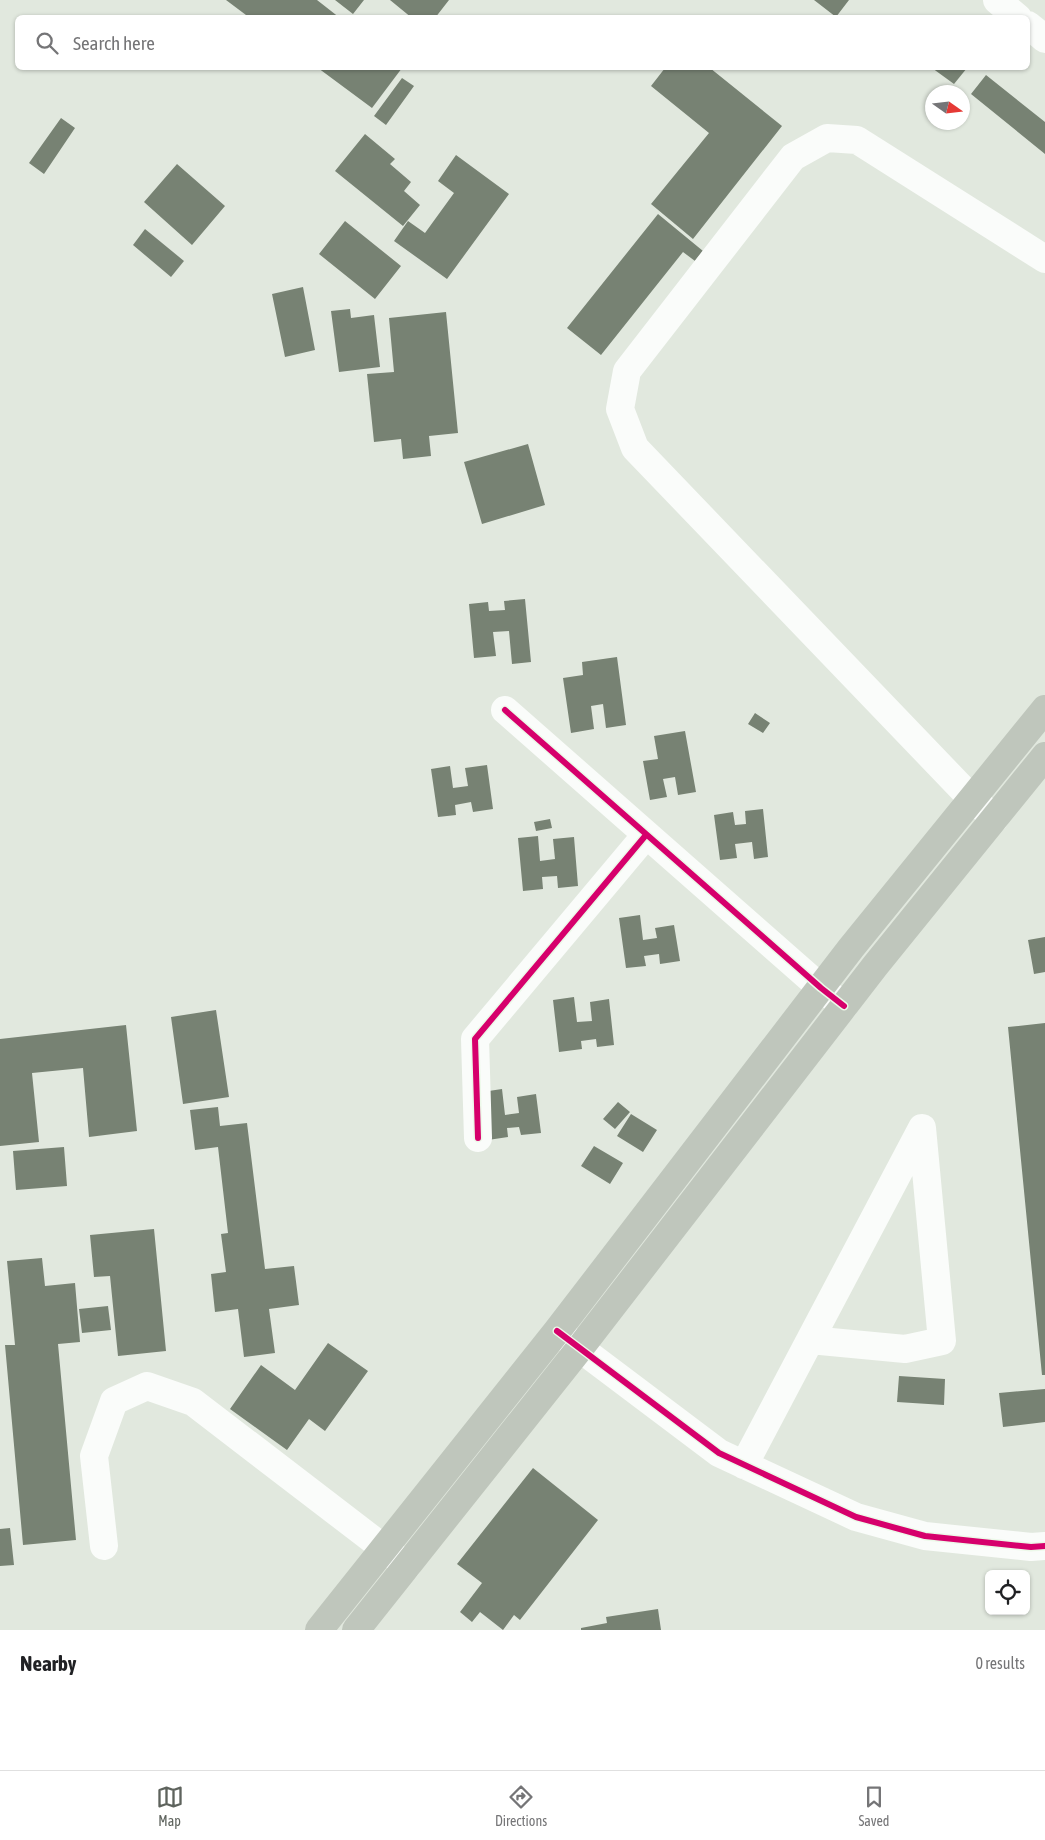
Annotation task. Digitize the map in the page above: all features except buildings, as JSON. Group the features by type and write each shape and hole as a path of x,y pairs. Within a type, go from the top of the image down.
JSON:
{"highway":[{"path":"319,1630 557,1331 821,988 1045,709"},
{"path":"356,1630 580,1348 844,1006 1045,756"}],"street":[{"path":"997,0 1014,15"},
{"path":"1030,27 1045,39"},
{"path":"995,818 972,799 635,448 620,409 627,371 793,157 827,138 856,140 1045,259"},
{"path":"505,710 821,988 844,1006"},
{"path":"478,1138 475,1039 646,835"},
{"path":"744,1465 810,1340 913,1146 922,1128 942,1341 905,1348 810,1340"},
{"path":"557,1331 719,1453 856,1517 925,1536 1031,1547 1045,1546"},
{"path":"104,1546 94,1456 114,1401 147,1386 193,1402 407,1566"}],"cycle path":[{"path":"505,710 821,988 844,1006"},
{"path":"478,1138 475,1039 646,835"},
{"path":"557,1331 719,1453 856,1517 925,1536 1031,1547 1045,1546"}]}
